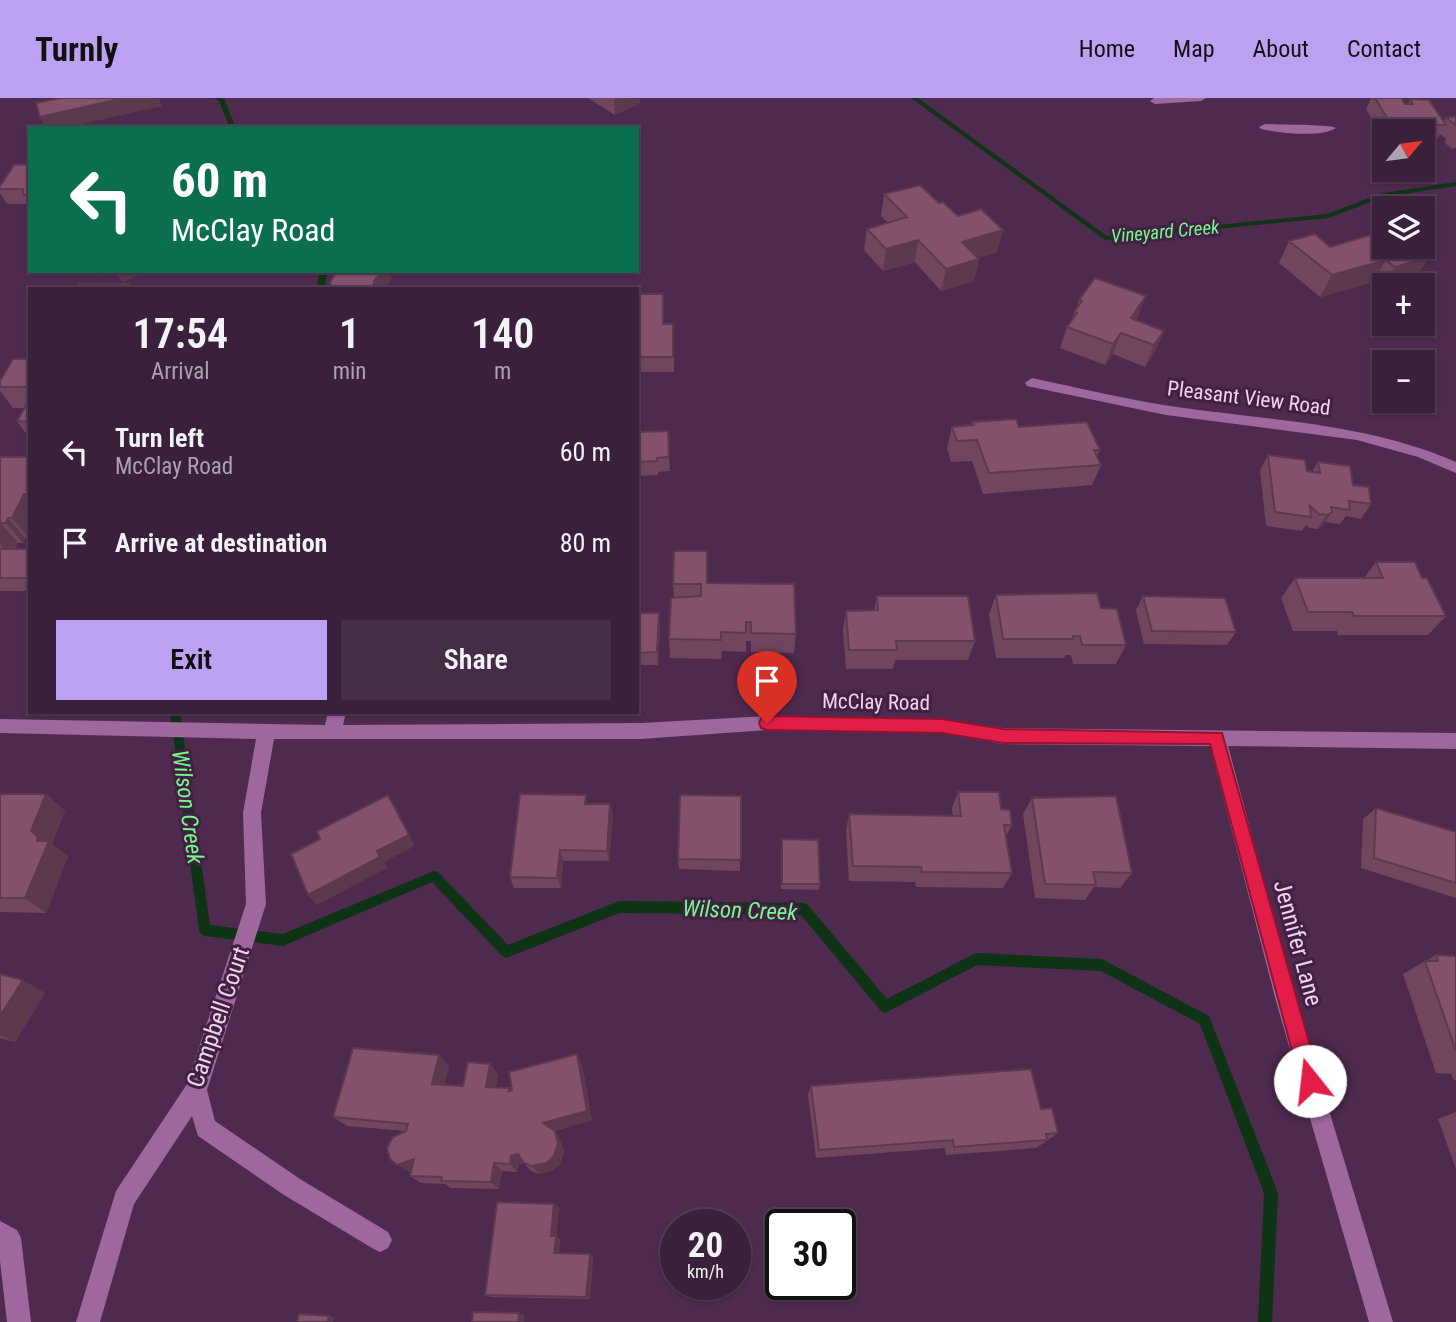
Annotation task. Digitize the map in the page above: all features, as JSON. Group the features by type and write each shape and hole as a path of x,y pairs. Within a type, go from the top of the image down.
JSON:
{"street":[{"path":"1156,101 1201,98"},
{"path":"1265,127 1299,130 1330,128"},
{"name":"Pleasant View Road","path":"1032,383 1185,413 1343,431 1422,451 1456,468"},
{"path":"332,733 337,714"},
{"name":"McClay Road","path":"0,726 166,727 332,733 641,731 767,723 942,726 1003,736 1456,741"},
{"name":"Campbell Court","path":"88,1322 124,1199 196,1090 256,904 252,813 266,732"},
{"name":"Jennifer Lane","path":"1217,737 1286,1001 1381,1322"},
{"path":"196,1090 206,1128 292,1187 380,1240"},
{"path":"0,1233 9,1238 19,1322"}],"building":[{"path":"60,98 124,98 40,117 36,103"},
{"path":"1375,98 1401,98 1405,104 1413,104 1410,99 1429,100 1446,125 1435,125 1435,119 1388,119"},
{"path":"1456,116 1456,125 1446,118"},
{"path":"28,164 28,195 23,195 23,189 0,189 14,165"},
{"path":"920,185 958,216 981,209 1003,230 962,242 979,259 946,269 918,240 886,249 867,229 907,217 884,194"},
{"path":"1315,234 1330,247 1372,234 1372,259 1422,259 1395,267 1386,260 1332,275 1289,241"},
{"path":"336,273 380,273 373,287 329,287"},
{"path":"1095,278 1146,296 1131,318 1164,331 1154,345 1121,333 1113,344 1067,327 1077,313 1074,312 1082,301 1079,300"},
{"path":"80,284 129,284 128,287 76,287"},
{"path":"639,294 663,294 663,324 673,324 673,357 639,357"},
{"path":"13,359 28,359 28,387 0,387 0,381"},
{"path":"26,405 28,405 28,422 17,421"},
{"path":"1016,419 1019,427 1087,422 1100,450 1094,450 1101,465 989,473 977,440 957,441 952,427 974,425 972,422"},
{"path":"668,431 669,457 639,462 639,432"},
{"path":"1268,455 1305,460 1307,471 1320,473 1318,462 1350,466 1353,485 1369,487 1371,504 1349,501 1350,510 1331,507 1332,512 1327,515 1319,514 1310,506 1311,517 1275,512"},
{"path":"0,457 28,457 28,492 24,494 12,518 0,525"},
{"path":"0,549 28,549 28,578 0,578"},
{"path":"674,551 707,551 707,583 794,584 796,634 751,633 751,622 746,622 746,633 721,632 721,640 669,639 671,598 701,596 701,584 673,584"},
{"path":"1376,562 1415,562 1422,578 1427,578 1446,616 1354,616 1352,612 1308,612 1295,578 1383,578"},
{"path":"1097,593 1101,608 1117,609 1126,645 1082,645 1080,636 1073,636 1073,639 1003,639 996,595"},
{"path":"877,596 968,596 975,641 896,641 897,650 849,650 846,611 878,610"},
{"path":"1143,596 1225,598 1236,632 1152,631"},
{"path":"639,613 659,613 657,652 639,653"},
{"path":"958,792 999,792 1001,809 1010,810 1012,825 1004,825 1012,873 922,872 921,867 853,866 849,814 961,816"},
{"path":"0,794 46,794 31,831 38,837 37,841 49,841 25,898 0,898"},
{"path":"520,794 586,795 585,804 610,804 607,851 560,850 557,878 510,877"},
{"path":"388,795 409,835 377,851 380,857 308,895 291,854 320,839 317,831"},
{"path":"680,795 741,796 741,860 678,859"},
{"path":"1116,796 1132,873 1093,872 1096,885 1045,884 1032,798"},
{"path":"1376,808 1456,832 1456,883 1374,858"},
{"path":"782,839 818,840 820,884 782,884"},
{"path":"1436,955 1456,956 1456,1051 1425,961 1438,961"},
{"path":"0,974 23,980 0,1016"},
{"path":"353,1048 439,1055 432,1084 463,1086 468,1062 490,1064 486,1087 510,1088 509,1091 512,1090 509,1072 577,1054 587,1111 543,1123 555,1131 558,1143 554,1156 547,1163 532,1166 524,1163 518,1154 511,1156 510,1164 494,1163 491,1182 441,1181 442,1177 410,1176 414,1159 397,1165 390,1159 387,1148 393,1137 406,1131 408,1124 333,1117"},
{"path":"1031,1069 1041,1109 1052,1108 1058,1133 1046,1134 1047,1140 954,1147 953,1140 819,1150 811,1086"},
{"path":"497,1202 554,1204 551,1236 556,1236 554,1253 590,1254 586,1297 485,1295"},
{"path":"473,1312 519,1313 518,1322 472,1322"},
{"path":"299,1314 329,1316 327,1322 297,1322"}],"waterway":[{"name":"Wilson Creek","path":"217,98 222,100 232,126"},
{"name":"Vineyard Creek","path":"914,98 1105,238 1328,216 1383,195 1456,184"},
{"name":"Wilson Creek","path":"321,287 323,273"},
{"name":"Wilson Creek","path":"175,714 205,930 283,940 434,876 506,952 619,907 804,909 885,1007 976,959 1102,965 1205,1020 1271,1193 1265,1322"}],"route":[{"path":"767,723 942,726 1003,736 1217,737 1286,1001 1310,1081"}]}
